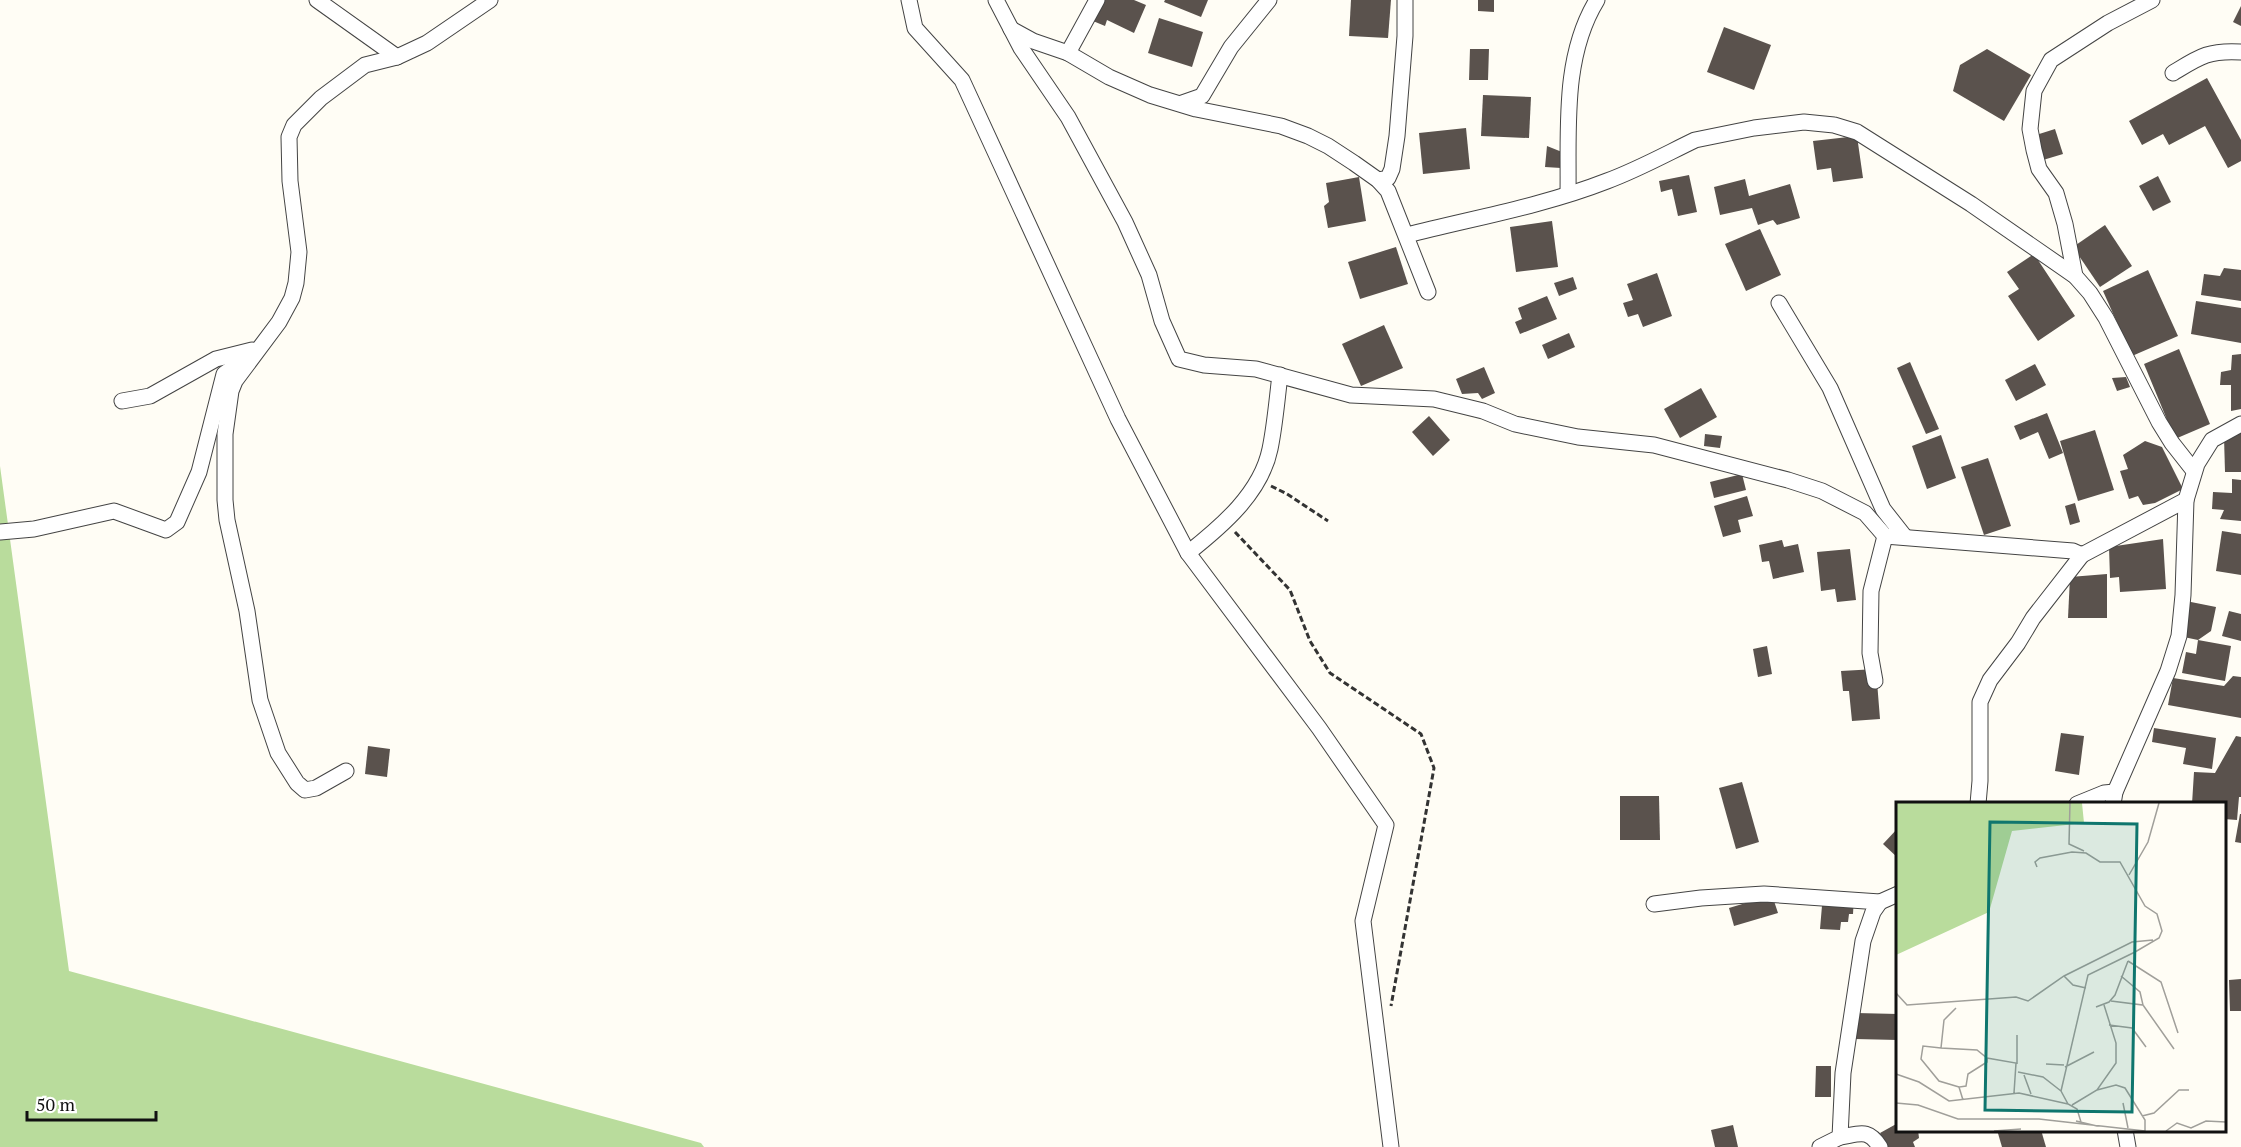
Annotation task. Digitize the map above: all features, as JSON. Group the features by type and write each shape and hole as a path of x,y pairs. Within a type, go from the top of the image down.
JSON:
{"street":[{"path":"317,0 397,57"},
{"path":"346,771 310,790 301,788 272,740 257,686 242,580 227,520 225,451 227,412 235,381 261,348 286,309 296,283 299,252 288,147 294,125 333,88 365,65 397,57 427,43 490,0"},
{"path":"909,0 915,28 962,80 1118,420 1188,553 1319,728 1386,825 1363,921 1391,1147"},
{"path":"996,0 1022,48 1068,117 1125,222 1149,275 1162,321 1179,358 1204,365 1256,369 1351,395 1434,399 1483,411 1515,424 1578,437 1654,445 1822,491 1865,513 1886,536 2073,551 2082,555"},
{"path":"1068,53 1097,0"},
{"path":"1182,103 1202,96 1231,47 1269,0"},
{"path":"1378,180 1388,178 1394,159 1402,75 1405,0"},
{"path":"1568,194 1570,104 1575,52 1588,14 1597,0"},
{"path":"2075,276 2065,224 2056,193 2039,169 2034,150 2030,129 2034,91 2051,60 2108,23 2152,0"},
{"path":"1011,29 1033,41 1068,53 1132,88 1196,109 1293,129 1328,146 1378,180 1388,191 1428,292"},
{"path":"2173,74 2202,55 2220,51 2241,52"},
{"path":"1407,235 1568,194 1609,180 1704,137 1804,122 1857,132 2075,276 2106,318 2159,422 2194,471"},
{"path":"1779,303 1830,388 1883,509 1905,537"},
{"path":"122,401 150,396 216,359 261,348"},
{"path":"0,532 34,530 114,511 166,530 177,522 199,472 224,374 261,348"},
{"path":"1188,553 1225,522 1258,480 1270,451 1280,375"},
{"path":"2082,802 2104,793 2114,798 2168,671 2182,618 2186,500 2194,471 2212,440 2241,424"},
{"path":"1978,802 1980,702 1990,680 2018,643 2032,618 2082,555 2186,500"},
{"path":"1875,681 1870,653 1871,591 1886,536"},
{"path":"1654,904 1710,897 1764,894 1880,902 1896,895"},
{"path":"1840,1137 1843,1073 1859,962 1867,925 1880,902"},
{"path":"2125,1132 2128,1147"},
{"path":"1820,1147 1840,1137 1868,1134 1873,1136 1880,1147"}],"path":[{"path":"1258,480 1287,494 1328,521"},
{"path":"1225,522 1290,590 1310,641 1330,673 1421,734 1434,768 1390,1008"}],"green space":[{"path":"0,466 69,971 701,1143 704,1147 0,1147"}],"building":[{"path":"1102,0 1134,0 1146,5 1134,33 1107,20 1105,26 1093,21"},
{"path":"1165,0 1208,0 1201,17 1164,2"},
{"path":"1351,0 1391,0 1388,38 1349,36"},
{"path":"1478,0 1494,0 1494,12 1478,11"},
{"path":"2241,6 2241,26 2233,22"},
{"path":"1159,18 1203,32 1192,67 1148,53"},
{"path":"1724,27 1771,45 1754,90 1707,72"},
{"path":"1470,49 1489,49 1488,80 1469,80"},
{"path":"1987,49 2031,75 2004,121 1953,91 1960,65"},
{"path":"2207,78 2241,140 2241,161 2228,168 2205,126 2169,145 2163,134 2142,145 2129,121"},
{"path":"1483,95 1531,97 1529,138 1481,136"},
{"path":"1466,128 1470,169 1423,174 1419,133"},
{"path":"2055,129 2063,154 2043,160 2036,135"},
{"path":"1857,136 1863,178 1833,182 1831,168 1817,170 1813,141"},
{"path":"1547,146 1562,152 1561,168 1545,167"},
{"path":"1689,175 1697,212 1678,216 1672,189 1661,192 1659,181"},
{"path":"2158,176 2171,202 2153,211 2139,186"},
{"path":"1359,177 1366,221 1328,228 1324,206 1329,202 1326,183"},
{"path":"1745,179 1749,196 1790,184 1800,218 1777,225 1773,220 1758,225 1752,208 1720,215 1714,187"},
{"path":"1552,221 1558,267 1516,272 1510,227"},
{"path":"2105,225 2132,266 2100,287 2073,247"},
{"path":"1760,229 1781,275 1746,291 1725,244"},
{"path":"1396,247 1408,284 1360,299 1348,262"},
{"path":"2034,254 2075,316 2038,341 2008,296 2019,289 2007,272"},
{"path":"2224,268 2241,270 2241,301 2201,295 2204,274 2220,276"},
{"path":"2148,270 2178,336 2132,356 2103,291"},
{"path":"1657,273 1672,316 1643,327 1638,314 1628,317 1623,303 1633,300 1627,284"},
{"path":"1573,277 1577,289 1559,296 1554,283"},
{"path":"1547,296 1557,319 1520,334 1515,322 1522,319 1518,308"},
{"path":"2196,301 2241,308 2241,343 2191,334"},
{"path":"1384,325 1403,368 1361,386 1342,344"},
{"path":"1569,333 1575,347 1548,359 1542,345"},
{"path":"2179,349 2210,424 2175,439 2144,364"},
{"path":"2241,354 2241,409 2231,411 2231,385 2220,385 2221,372 2231,370 2232,355"},
{"path":"1910,362 1939,429 1926,434 1897,368"},
{"path":"2035,364 2046,385 2016,401 2005,380"},
{"path":"1484,367 1495,393 1482,399 1478,393 1462,394 1456,379"},
{"path":"2126,377 2130,387 2117,391 2112,378"},
{"path":"1701,388 1717,417 1680,438 1664,409"},
{"path":"2047,413 2063,453 2049,459 2038,432 2020,440 2014,426"},
{"path":"1429,416 1450,440 1433,456 1412,432"},
{"path":"2095,430 2114,490 2078,501 2060,441"},
{"path":"2241,431 2241,472 2225,472 2224,437"},
{"path":"1705,434 1722,436 1720,448 1704,446"},
{"path":"1941,435 1956,478 1927,489 1912,446"},
{"path":"2145,441 2162,447 2183,489 2155,503 2143,505 2138,496 2129,499 2120,471 2128,469 2123,455"},
{"path":"1988,458 2011,526 1984,535 1961,467"},
{"path":"1742,474 1746,490 1714,498 1710,482"},
{"path":"2232,479 2241,480 2241,521 2220,519 2224,510 2212,509 2213,492 2232,493"},
{"path":"1747,496 1753,516 1738,520 1741,532 1723,537 1714,506"},
{"path":"2075,503 2080,522 2070,525 2065,506"},
{"path":"2222,531 2241,534 2241,575 2216,571"},
{"path":"2163,539 2166,589 2120,592 2119,577 2110,578 2109,547"},
{"path":"1782,540 1784,547 1798,544 1804,572 1773,579 1769,561 1762,562 1759,545"},
{"path":"1850,549 1856,600 1837,602 1835,589 1821,591 1817,552"},
{"path":"2107,574 2107,618 2068,618 2070,577"},
{"path":"2186,601 2216,607 2211,631 2198,640 2179,636"},
{"path":"2229,611 2241,614 2241,641 2222,636"},
{"path":"2198,640 2231,646 2225,681 2182,673 2186,652 2196,654"},
{"path":"1767,646 1772,674 1758,677 1753,649"},
{"path":"1876,669 1880,719 1852,721 1849,691 1843,691 1841,671"},
{"path":"2233,676 2241,677 2241,718 2168,705 2173,678 2224,686"},
{"path":"2154,728 2216,738 2212,769 2183,764 2186,748 2152,742"},
{"path":"2061,733 2084,736 2079,775 2055,771"},
{"path":"2236,736 2241,737 2241,797 2239,797 2237,820 2226,819 2226,802 2192,802 2194,772 2215,773"},
{"path":"368,746 390,749 387,777 365,774"},
{"path":"1742,782 1759,842 1736,849 1719,788"},
{"path":"1620,796 1659,796 1660,840 1620,840"},
{"path":"2241,814 2241,843 2235,842"},
{"path":"1896,830 1896,856 1883,844"},
{"path":"1823,894 1854,896 1853,914 1849,914 1848,922 1841,922 1840,930 1820,929"},
{"path":"1772,895 1778,913 1734,926 1729,908"},
{"path":"2241,979 2241,1011 2230,1011 2229,980"},
{"path":"1856,1013 1896,1014 1896,1040 1855,1039"},
{"path":"1816,1066 1831,1066 1831,1097 1815,1097"},
{"path":"1896,1124 1896,1132 1918,1132 1919,1138 1913,1142 1915,1147 1887,1147 1880,1133"},
{"path":"1733,1125 1738,1147 1715,1147 1711,1130"},
{"path":"1998,1132 2042,1132 2046,1147 2002,1147"}]}
